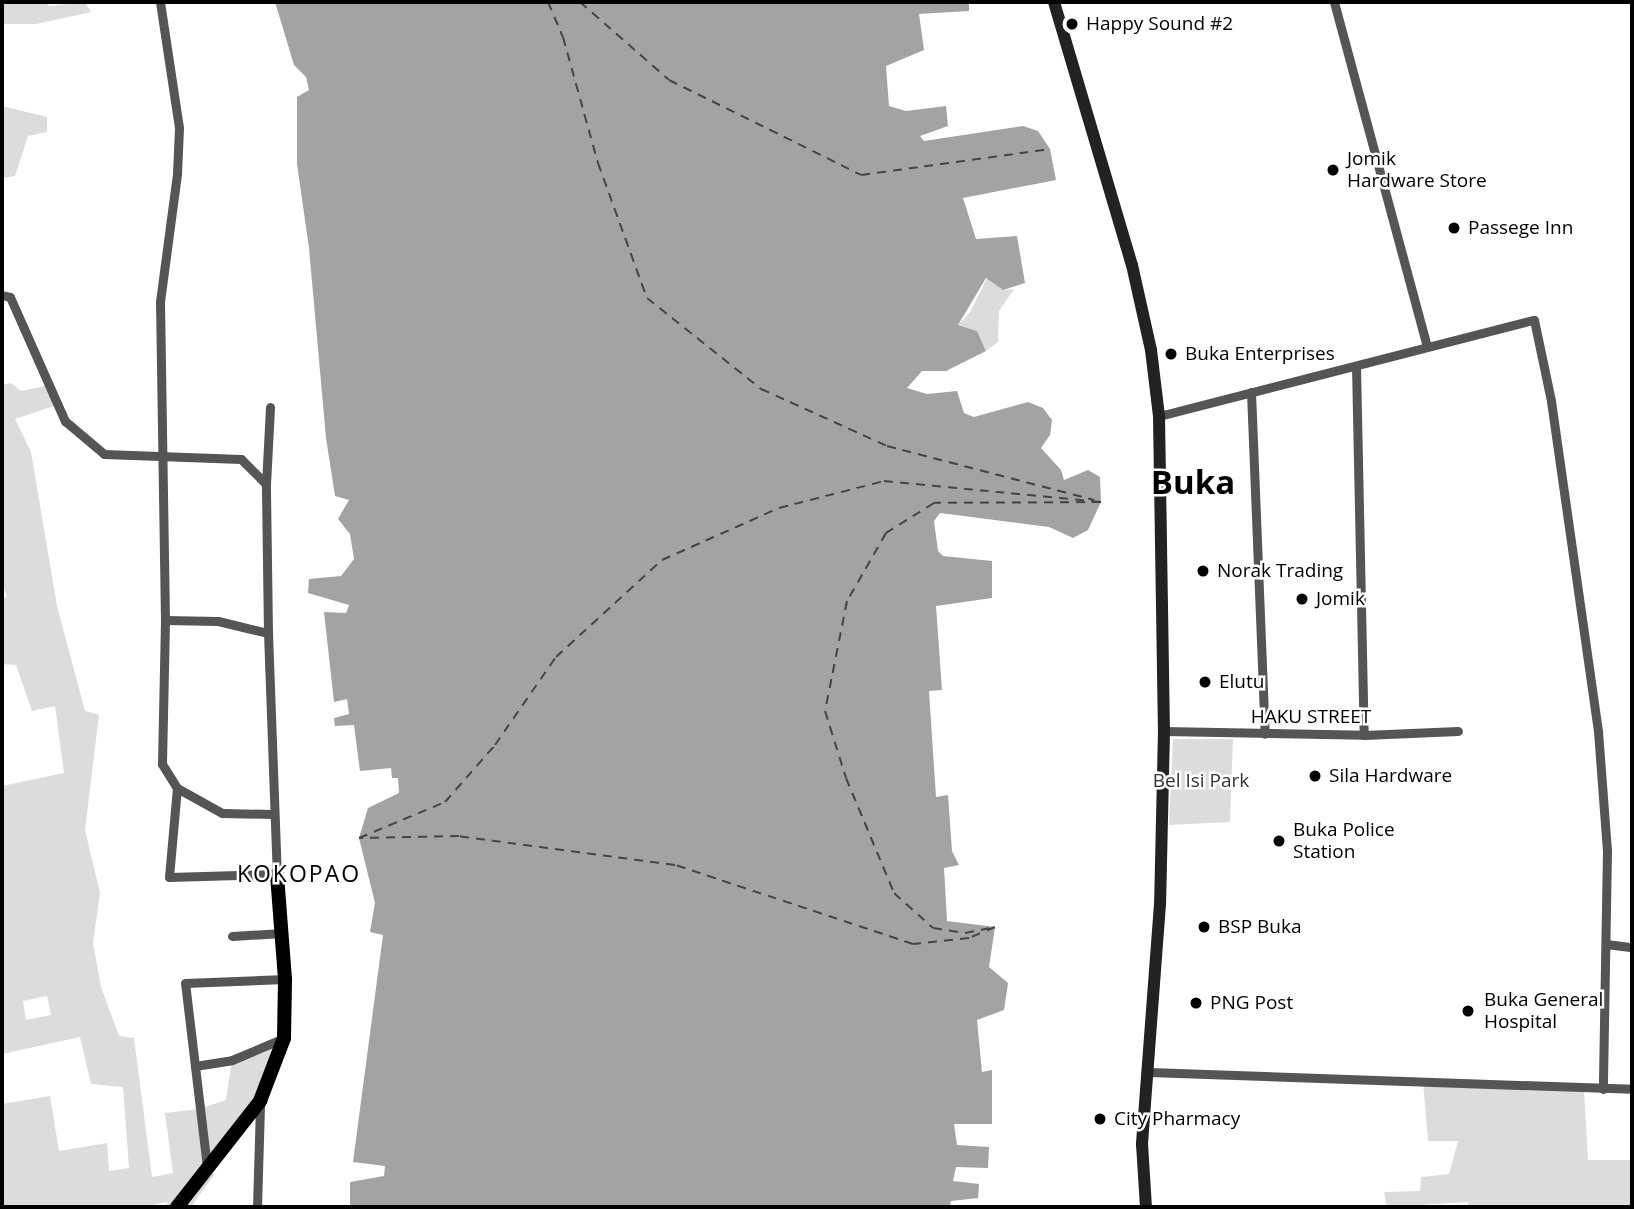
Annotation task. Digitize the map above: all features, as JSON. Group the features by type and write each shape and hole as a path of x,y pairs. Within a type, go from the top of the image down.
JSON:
{"main road":[{"path":"1054,2 1132,265 1151,350 1159,416 1164,731 1160,904 1142,1144 1146,1207"},
{"path":"177,1207 260,1101 284,1038 285,979 277,874"}],"street":[{"path":"160,2 179,128 177,174 160,302 165,620 162,764 177,788 222,813 272,814"},
{"path":"1334,2 1426,344"},
{"path":"2,295 10,298 65,421 104,454 162,453 241,458 266,484"},
{"path":"1159,416 1356,366 1426,344 1534,320 1557,441 1598,731 1607,851 1604,1089"},
{"path":"1356,366 1364,735"},
{"path":"1251,392 1265,734"},
{"path":"177,788 169,877 277,874 272,814 268,633 266,484 270,407"},
{"path":"165,620 218,621 268,633"},
{"name":"HAKU STREET","path":"1164,731 1364,735 1458,731"},
{"path":"232,936 283,933"},
{"path":"1606,944 1632,947"},
{"path":"207,1167 185,983 285,979"},
{"path":"195,1066 232,1060 284,1038"},
{"path":"1149,1072 1632,1089"},
{"path":"257,1207 260,1101"}],"green space":[{"path":"2,2 46,2 49,6 85,2 91,12 36,24 3,24 2,29"},
{"path":"2,106 47,117 47,132 28,136 15,176 2,178"},
{"path":"987,278 1003,290 1014,289 999,311 998,342 986,351 977,331 958,325 970,312"},
{"path":"11,383 21,391 51,385 57,405 15,419 31,452 57,606 85,711 99,715 85,830 100,893 93,943 101,987 119,1036 134,1038 152,1177 173,1173 165,1113 199,1109 226,1100 232,1060 284,1038 260,1101 207,1167 214,1175 191,1207 165,1207 168,1202 142,1207 2,1207 2,1104 50,1096 59,1151 107,1143 109,1171 129,1168 123,1087 91,1084 80,1037 2,1054 2,786 64,773 55,706 32,711 16,665 2,664 2,598 7,597 2,581 2,385","holes":["47,996 51,1015 26,1020 23,1001"]},
{"name":"Bel Isi Park","path":"1173,739 1233,739 1230,822 1169,825"},
{"path":"1423,1082 1584,1089 1588,1160 1631,1160 1632,1207 1469,1207 1468,1202 1387,1207 1384,1192 1420,1191 1421,1177 1449,1174 1458,1141 1428,1141"}],"shaded area":[{"path":"275,2 969,2 969,11 919,14 924,50 886,66 889,106 906,111 946,106 948,126 920,136 924,141 1023,126 1038,131 1050,149 1056,180 963,198 976,239 1017,236 1025,283 1003,290 986,278 958,325 977,331 986,351 946,371 922,371 907,388 927,394 957,391 964,413 974,417 1028,402 1043,408 1052,420 1050,435 1041,448 1061,470 1064,480 1088,470 1100,477 1101,502 1088,530 1073,538 1049,527 940,513 934,521 938,551 943,556 992,561 992,598 936,606 942,690 929,691 936,797 948,795 952,851 959,865 944,868 947,921 995,927 989,967 1008,983 1004,1010 977,1020 982,1072 992,1070 992,1124 954,1124 957,1145 989,1147 988,1168 956,1167 953,1181 979,1184 978,1198 951,1201 950,1207 350,1207 350,1182 384,1176 385,1166 353,1162 383,935 370,932 375,903 359,838 368,808 399,793 398,778 392,778 391,768 360,771 354,725 335,726 334,718 349,714 347,699 334,702 324,612 346,613 349,605 308,593 309,579 341,576 354,559 350,534 338,519 349,500 335,496 326,438 309,248 297,164 297,97 309,90 306,77 294,65"}],"ferry route":[{"path":"548,2 563,37 598,163 647,298 761,389 887,446 1094,500"},
{"path":"580,2 669,80 861,175 1050,149"},
{"path":"884,481 1101,502 934,503 886,533 847,601 825,711 846,778 894,893 933,928 965,933 995,927 969,938 913,944 675,865 459,836 359,838 445,802 495,745 556,657 662,560 779,508 884,481"}],"place":[{"name":"Happy Sound #2","path":"1072,24"},
{"name":"Jomik Hardware Store","path":"1333,170"},
{"name":"Passege Inn","path":"1454,228"},
{"name":"Buka Enterprises","path":"1171,354"},
{"name":"Norak Trading","path":"1203,571"},
{"name":"Jomik","path":"1302,599"},
{"name":"Elutu","path":"1205,682"},
{"name":"Sila Hardware","path":"1315,776"},
{"name":"Buka Police Station","path":"1279,841"},
{"name":"BSP Buka","path":"1204,927"},
{"name":"PNG Post","path":"1196,1003"},
{"name":"Buka General Hospital","path":"1468,1011"},
{"name":"City Pharmacy","path":"1100,1119"}],"district":[{"name":"Buka","path":"1193,482"},
{"name":"KOKOPAO","path":"299,873"}]}
